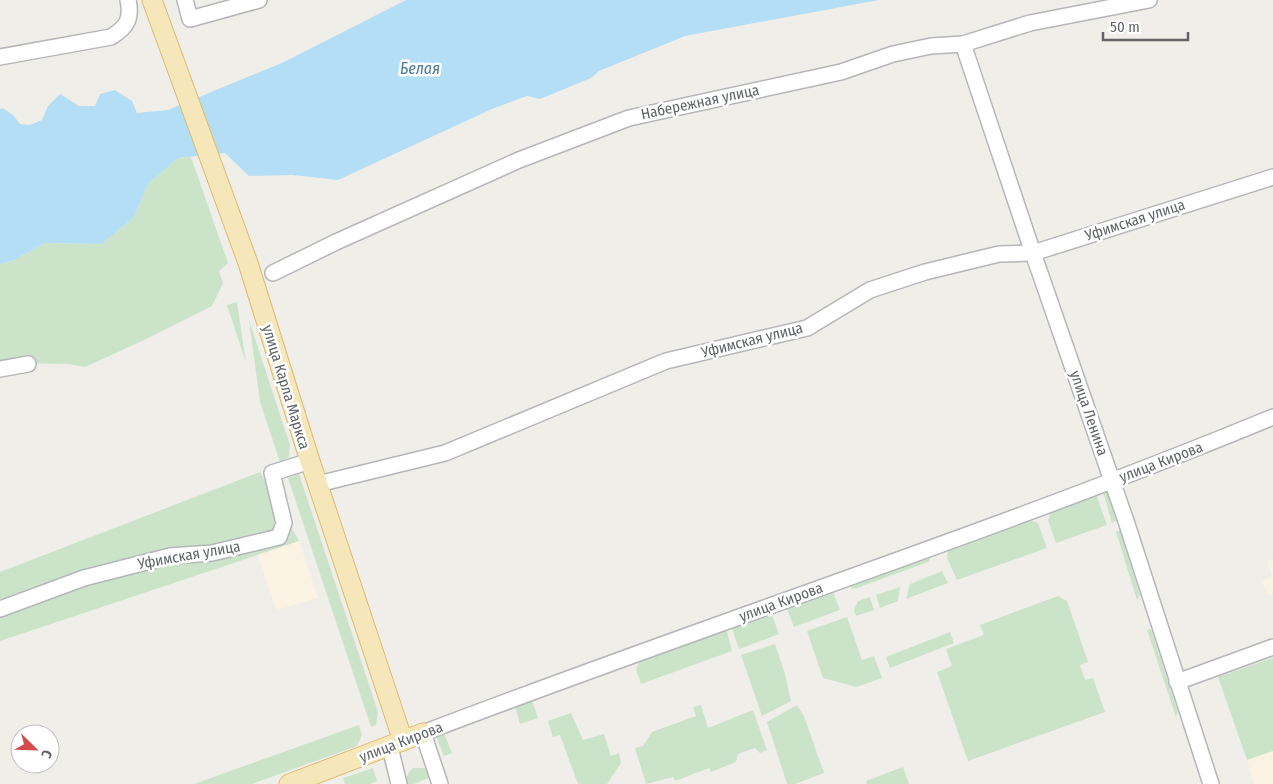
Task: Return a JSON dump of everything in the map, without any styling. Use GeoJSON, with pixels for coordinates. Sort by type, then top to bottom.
{"type":"FeatureCollection","features":[{"type":"Feature","properties":{"kind":"main road","name":"улица Карла Маркса"},"geometry":{"type":"LineString","coordinates":[[152,0],[248,263],[397,744]]}},
{"type":"Feature","properties":{"kind":"main road","name":"улица Кирова"},"geometry":{"type":"LineString","coordinates":[[289,784],[422,733]]}},
{"type":"Feature","properties":{"kind":"street"},"geometry":{"type":"LineString","coordinates":[[0,57],[111,37],[124,29],[129,17],[128,0]]}},
{"type":"Feature","properties":{"kind":"street"},"geometry":{"type":"LineString","coordinates":[[185,0],[190,19],[258,0]]}},
{"type":"Feature","properties":{"kind":"street","name":"Набережная улица"},"geometry":{"type":"LineString","coordinates":[[273,273],[336,242],[519,160],[628,118],[841,72],[893,54],[931,46],[963,44],[1030,23],[1149,0]]}},
{"type":"Feature","properties":{"kind":"street","name":"улица Ленина"},"geometry":{"type":"LineString","coordinates":[[963,44],[1112,481],[1211,784]]}},
{"type":"Feature","properties":{"kind":"street","name":"Уфимская улица"},"geometry":{"type":"LineString","coordinates":[[318,484],[445,453],[666,362],[807,328],[870,290],[925,272],[999,254],[1033,252],[1273,176]]}},
{"type":"Feature","properties":{"kind":"street"},"geometry":{"type":"LineString","coordinates":[[0,369],[28,364]]}},
{"type":"Feature","properties":{"kind":"street","name":"улица Кирова"},"geometry":{"type":"LineString","coordinates":[[422,733],[627,656],[743,616],[1112,481],[1273,417]]}},
{"type":"Feature","properties":{"kind":"street","name":"Уфимская улица"},"geometry":{"type":"LineString","coordinates":[[0,609],[84,578],[170,556],[212,553],[279,537],[284,523],[272,473],[310,461]]}},
{"type":"Feature","properties":{"kind":"street"},"geometry":{"type":"LineString","coordinates":[[1177,682],[1273,647]]}},
{"type":"Feature","properties":{"kind":"street"},"geometry":{"type":"LineString","coordinates":[[422,733],[440,784]]}},
{"type":"Feature","properties":{"kind":"street","name":"улица Карла Маркса"},"geometry":{"type":"LineString","coordinates":[[397,744],[399,784]]}},
{"type":"Feature","properties":{"kind":"shaded area"},"geometry":{"type":"Polygon","coordinates":[[[299,541],[318,598],[276,610],[257,552],[299,541]]]}},
{"type":"Feature","properties":{"kind":"shaded area"},"geometry":{"type":"Polygon","coordinates":[[[1273,559],[1273,593],[1267,596],[1262,580],[1272,577],[1267,561],[1273,559]]]}},
{"type":"Feature","properties":{"kind":"shaded area"},"geometry":{"type":"Polygon","coordinates":[[[1273,751],[1273,784],[1254,784],[1247,760],[1273,751]]]}},
{"type":"Feature","properties":{"kind":"green space"},"geometry":{"type":"Polygon","coordinates":[[[191,157],[228,263],[219,271],[223,283],[212,306],[85,367],[69,364],[0,363],[0,264],[12,261],[45,243],[102,244],[134,217],[148,184],[178,158],[191,157]]]}},
{"type":"Feature","properties":{"kind":"green space"},"geometry":{"type":"Polygon","coordinates":[[[237,302],[246,363],[227,305],[237,302]]]}},
{"type":"Feature","properties":{"kind":"green space"},"geometry":{"type":"Polygon","coordinates":[[[249,320],[290,445],[289,457],[280,462],[260,402],[249,320]]]}},
{"type":"Feature","properties":{"kind":"green space"},"geometry":{"type":"Polygon","coordinates":[[[260,472],[299,541],[0,641],[0,572],[260,472]]]}},
{"type":"Feature","properties":{"kind":"green space"},"geometry":{"type":"Polygon","coordinates":[[[299,474],[378,712],[376,725],[371,727],[288,478],[299,474]]]}},
{"type":"Feature","properties":{"kind":"green space"},"geometry":{"type":"Polygon","coordinates":[[[1108,491],[1116,521],[1112,523],[1103,492],[1108,491]]]}},
{"type":"Feature","properties":{"kind":"green space"},"geometry":{"type":"Polygon","coordinates":[[[1096,494],[1107,525],[1056,543],[1048,520],[1052,509],[1096,494]]]}},
{"type":"Feature","properties":{"kind":"green space"},"geometry":{"type":"Polygon","coordinates":[[[1029,520],[1038,523],[1047,548],[957,580],[947,558],[948,550],[1029,520]]]}},
{"type":"Feature","properties":{"kind":"green space"},"geometry":{"type":"Polygon","coordinates":[[[1120,530],[1140,595],[1137,600],[1116,532],[1120,530]]]}},
{"type":"Feature","properties":{"kind":"green space"},"geometry":{"type":"Polygon","coordinates":[[[932,556],[928,562],[857,588],[852,589],[851,587],[854,583],[932,556]]]}},
{"type":"Feature","properties":{"kind":"green space"},"geometry":{"type":"Polygon","coordinates":[[[942,571],[948,583],[906,599],[910,584],[942,571]]]}},
{"type":"Feature","properties":{"kind":"green space"},"geometry":{"type":"Polygon","coordinates":[[[900,587],[898,601],[880,608],[876,595],[900,587]]]}},
{"type":"Feature","properties":{"kind":"green space"},"geometry":{"type":"Polygon","coordinates":[[[833,592],[840,610],[794,627],[787,609],[833,592]]]}},
{"type":"Feature","properties":{"kind":"green space"},"geometry":{"type":"Polygon","coordinates":[[[1058,596],[1067,601],[1088,662],[1080,665],[1085,680],[1093,678],[1105,712],[968,761],[937,672],[952,666],[946,649],[984,635],[980,625],[1058,596]]]}},
{"type":"Feature","properties":{"kind":"green space"},"geometry":{"type":"Polygon","coordinates":[[[870,597],[874,610],[856,616],[854,610],[858,601],[870,597]]]}},
{"type":"Feature","properties":{"kind":"green space"},"geometry":{"type":"Polygon","coordinates":[[[771,612],[779,634],[739,649],[731,626],[771,612]]]}},
{"type":"Feature","properties":{"kind":"green space"},"geometry":{"type":"Polygon","coordinates":[[[847,617],[862,660],[874,656],[882,678],[856,687],[823,678],[807,631],[847,617]]]}},
{"type":"Feature","properties":{"kind":"green space"},"geometry":{"type":"Polygon","coordinates":[[[726,628],[732,651],[641,684],[636,669],[641,660],[726,628]]]}},
{"type":"Feature","properties":{"kind":"green space"},"geometry":{"type":"Polygon","coordinates":[[[1151,629],[1178,712],[1176,717],[1147,630],[1151,629]]]}},
{"type":"Feature","properties":{"kind":"green space"},"geometry":{"type":"Polygon","coordinates":[[[950,632],[954,643],[890,668],[886,657],[950,632]]]}},
{"type":"Feature","properties":{"kind":"green space"},"geometry":{"type":"Polygon","coordinates":[[[775,644],[785,674],[791,701],[762,716],[741,655],[775,644]]]}},
{"type":"Feature","properties":{"kind":"green space"},"geometry":{"type":"Polygon","coordinates":[[[1273,658],[1273,751],[1247,760],[1218,677],[1273,658]]]}},
{"type":"Feature","properties":{"kind":"green space"},"geometry":{"type":"Polygon","coordinates":[[[532,700],[538,718],[520,724],[515,706],[532,700]]]}},
{"type":"Feature","properties":{"kind":"green space"},"geometry":{"type":"Polygon","coordinates":[[[701,705],[708,728],[753,710],[767,750],[760,753],[755,748],[738,754],[736,762],[711,772],[709,768],[675,781],[673,777],[646,784],[635,748],[643,746],[652,732],[696,716],[693,707],[701,705]]]}},
{"type":"Feature","properties":{"kind":"green space"},"geometry":{"type":"Polygon","coordinates":[[[797,705],[804,716],[824,773],[795,784],[787,784],[767,722],[797,705]]]}},
{"type":"Feature","properties":{"kind":"green space"},"geometry":{"type":"Polygon","coordinates":[[[571,713],[583,740],[604,734],[611,756],[619,753],[621,763],[607,784],[578,784],[560,735],[553,737],[548,721],[571,713]]]}},
{"type":"Feature","properties":{"kind":"green space"},"geometry":{"type":"Polygon","coordinates":[[[359,725],[362,735],[357,746],[252,784],[194,784],[359,725]]]}},
{"type":"Feature","properties":{"kind":"green space"},"geometry":{"type":"Polygon","coordinates":[[[444,733],[452,753],[444,756],[436,736],[444,733]]]}},
{"type":"Feature","properties":{"kind":"green space"},"geometry":{"type":"Polygon","coordinates":[[[903,767],[909,784],[867,784],[866,781],[903,767]]]}},
{"type":"Feature","properties":{"kind":"green space"},"geometry":{"type":"Polygon","coordinates":[[[373,768],[377,781],[370,784],[345,784],[343,778],[373,768]]]}},
{"type":"Feature","properties":{"kind":"green space"},"geometry":{"type":"Polygon","coordinates":[[[413,768],[426,768],[431,777],[414,784],[408,784],[408,775],[413,768]]]}},
{"type":"Feature","properties":{"kind":"water","name":"Белая"},"geometry":{"type":"Polygon","coordinates":[[[406,0],[879,0],[685,36],[599,71],[591,78],[540,99],[527,96],[492,109],[338,180],[292,175],[249,176],[225,153],[178,158],[148,184],[134,217],[102,244],[45,243],[12,261],[0,264],[0,109],[3,108],[13,115],[20,124],[30,125],[42,120],[48,106],[60,94],[79,106],[95,106],[100,94],[115,90],[132,101],[137,113],[168,110],[284,62],[406,0]]]}}]}
